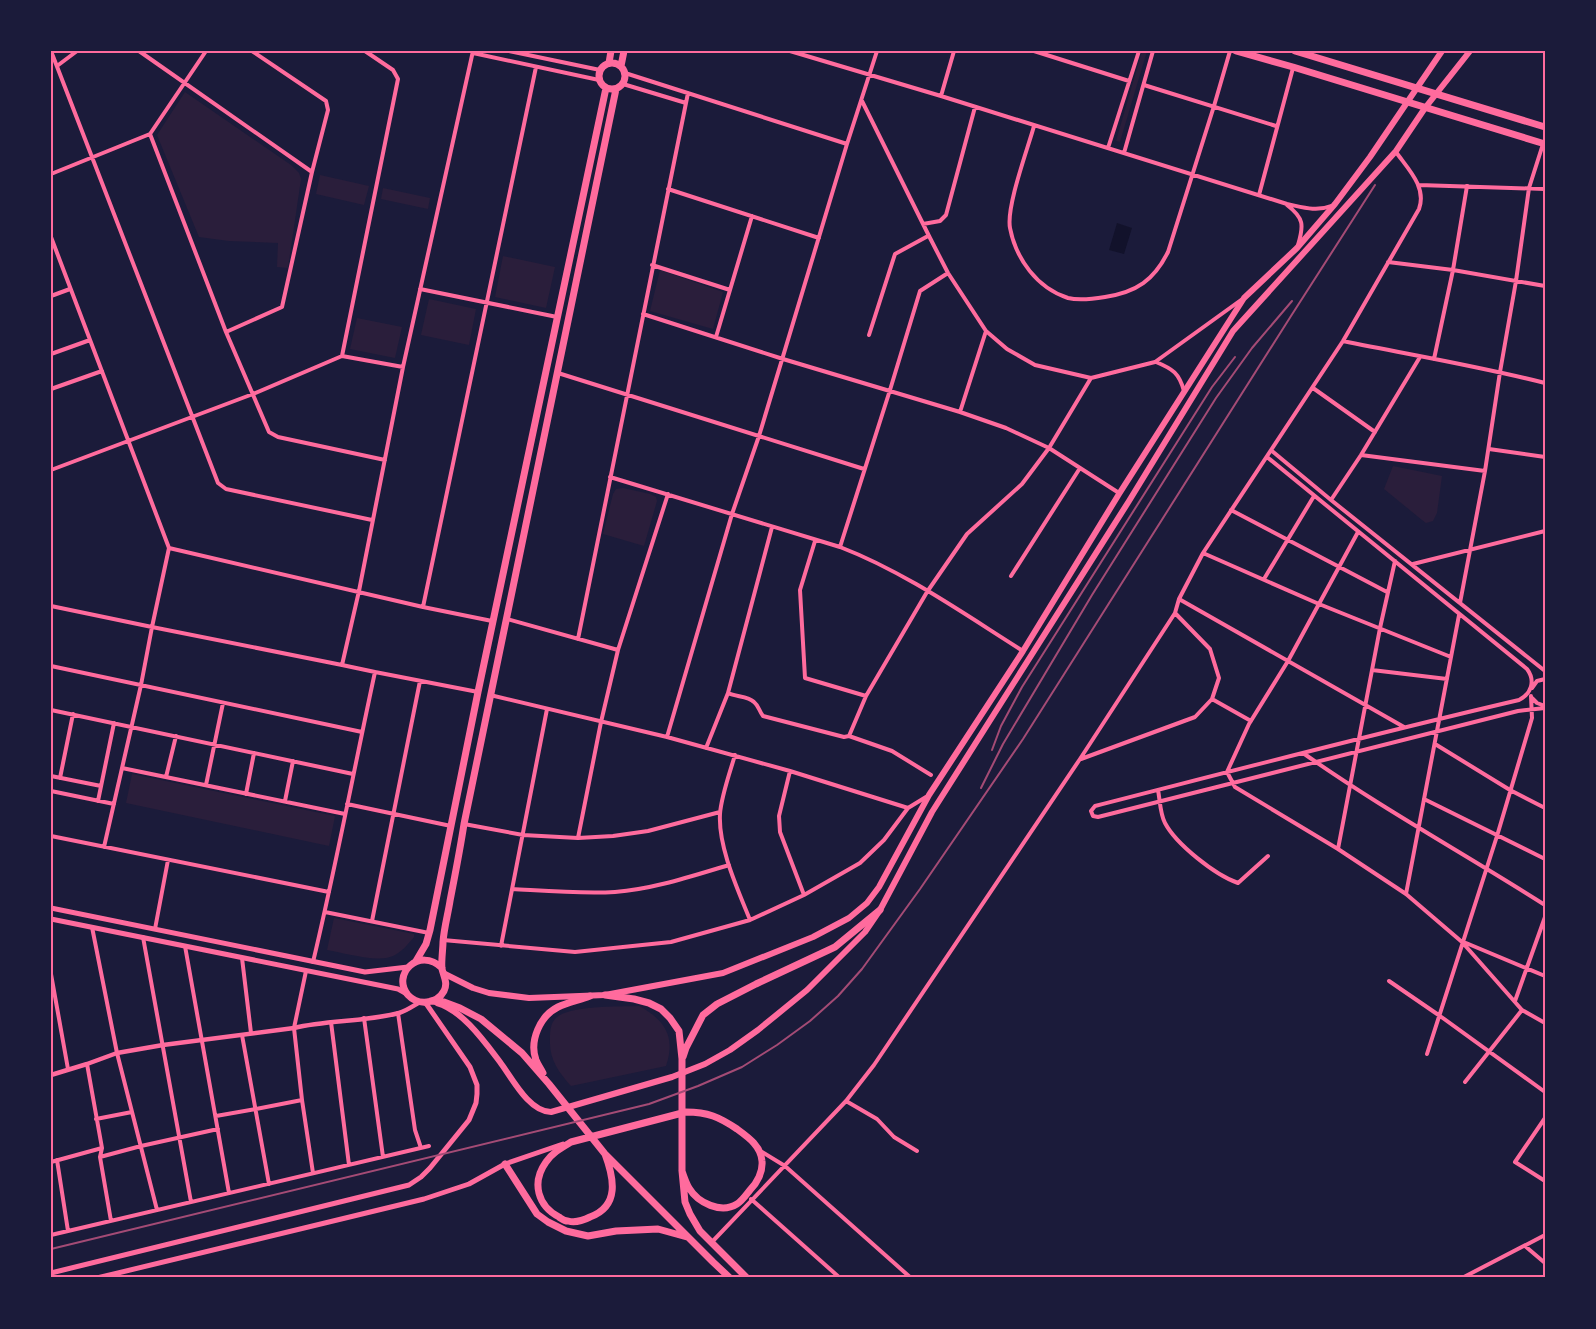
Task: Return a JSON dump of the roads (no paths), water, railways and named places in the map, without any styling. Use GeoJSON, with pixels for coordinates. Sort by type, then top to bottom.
{"type":"FeatureCollection","features":[{"type":"Feature","properties":{"kind":"highway"},"geometry":{"type":"LineString","coordinates":[[609,63],[611,51]]}},
{"type":"Feature","properties":{"kind":"highway"},"geometry":{"type":"LineString","coordinates":[[621,66],[624,51]]}},
{"type":"Feature","properties":{"kind":"highway"},"geometry":{"type":"LineString","coordinates":[[1236,51],[1544,144]]}},
{"type":"Feature","properties":{"kind":"highway"},"geometry":{"type":"LineString","coordinates":[[1295,51],[1306,52],[1545,126]]}},
{"type":"Feature","properties":{"kind":"highway"},"geometry":{"type":"LineString","coordinates":[[609,63],[617,63],[625,73],[623,84],[616,89],[606,88],[599,80],[600,70],[609,63]]}},
{"type":"Feature","properties":{"kind":"highway"},"geometry":{"type":"LineString","coordinates":[[606,88],[429,933],[426,944],[416,961],[408,967],[403,981],[408,995],[414,1000],[444,1002],[459,1008],[481,1020],[522,1053],[605,1154],[730,1278]]}},
{"type":"Feature","properties":{"kind":"highway"},"geometry":{"type":"LineString","coordinates":[[426,1002],[438,998],[444,991],[446,983],[443,940],[464,824],[616,89]]}},
{"type":"Feature","properties":{"kind":"highway"},"geometry":{"type":"LineString","coordinates":[[682,1059],[703,1015],[717,1004],[835,947],[880,909]]}},
{"type":"Feature","properties":{"kind":"highway"},"geometry":{"type":"LineString","coordinates":[[416,961],[430,960],[437,963],[444,971]]}},
{"type":"Feature","properties":{"kind":"highway"},"geometry":{"type":"LineString","coordinates":[[549,1084],[536,1059],[534,1045],[538,1027],[546,1015],[558,1007],[590,996]]}},
{"type":"Feature","properties":{"kind":"highway"},"geometry":{"type":"LineString","coordinates":[[605,996],[649,1003],[661,1009],[679,1031],[682,1059],[682,1171],[685,1202],[700,1231],[747,1278]]}},
{"type":"Feature","properties":{"kind":"highway"},"geometry":{"type":"LineString","coordinates":[[605,1154],[612,1172],[612,1187],[610,1200],[604,1211],[582,1220],[567,1221],[550,1213],[540,1201],[538,1186],[540,1172],[555,1151],[571,1142],[686,1112],[700,1112],[719,1117],[751,1139],[759,1150],[762,1162],[760,1175],[749,1198],[738,1204],[721,1208],[710,1206],[696,1197],[689,1188],[682,1171]]}},
{"type":"Feature","properties":{"kind":"highway"},"geometry":{"type":"LineString","coordinates":[[506,1164],[537,1214],[566,1231],[588,1236],[616,1231],[658,1229],[688,1238]]}},
{"type":"Feature","properties":{"kind":"main road"},"geometry":{"type":"LineString","coordinates":[[444,971],[473,988],[489,993],[529,998],[605,996],[723,973],[813,937],[849,918],[867,903],[879,887],[929,795],[1023,651],[1119,494],[1244,298],[1297,248],[1335,204],[1442,51]]}},
{"type":"Feature","properties":{"kind":"main road"},"geometry":{"type":"LineString","coordinates":[[426,1002],[441,1004],[465,1020],[528,1100],[544,1112],[551,1112],[672,1077],[705,1064],[758,1030],[807,990],[865,932],[880,909],[932,812],[1129,501],[1233,331],[1396,151],[1425,108],[1470,51]]}},
{"type":"Feature","properties":{"kind":"main road"},"geometry":{"type":"LineString","coordinates":[[51,908],[365,972],[408,967]]}},
{"type":"Feature","properties":{"kind":"main road"},"geometry":{"type":"LineString","coordinates":[[51,919],[398,989],[408,995]]}},
{"type":"Feature","properties":{"kind":"main road"},"geometry":{"type":"LineString","coordinates":[[51,1273],[409,1185],[421,1178],[469,1120],[476,1103],[477,1085],[470,1067],[426,1002]]}},
{"type":"Feature","properties":{"kind":"main road"},"geometry":{"type":"LineString","coordinates":[[97,1278],[424,1199],[470,1184],[506,1164],[571,1142]]}},
{"type":"Feature","properties":{"kind":"street"},"geometry":{"type":"LineString","coordinates":[[51,51],[218,483],[226,489],[372,520]]}},
{"type":"Feature","properties":{"kind":"street"},"geometry":{"type":"LineString","coordinates":[[57,66],[77,51]]}},
{"type":"Feature","properties":{"kind":"street"},"geometry":{"type":"LineString","coordinates":[[139,51],[312,172]]}},
{"type":"Feature","properties":{"kind":"street"},"geometry":{"type":"LineString","coordinates":[[51,174],[150,134],[206,51]]}},
{"type":"Feature","properties":{"kind":"street"},"geometry":{"type":"LineString","coordinates":[[226,332],[282,307],[328,110],[326,101],[252,51]]}},
{"type":"Feature","properties":{"kind":"street"},"geometry":{"type":"LineString","coordinates":[[342,356],[398,79],[393,70],[365,51]]}},
{"type":"Feature","properties":{"kind":"street"},"geometry":{"type":"LineString","coordinates":[[509,51],[600,70]]}},
{"type":"Feature","properties":{"kind":"street"},"geometry":{"type":"LineString","coordinates":[[790,51],[1287,204],[1313,209],[1323,209],[1335,204]]}},
{"type":"Feature","properties":{"kind":"street"},"geometry":{"type":"LineString","coordinates":[[667,737],[732,514],[759,436],[877,51]]}},
{"type":"Feature","properties":{"kind":"street"},"geometry":{"type":"LineString","coordinates":[[941,96],[954,51]]}},
{"type":"Feature","properties":{"kind":"street"},"geometry":{"type":"LineString","coordinates":[[1034,51],[1129,81]]}},
{"type":"Feature","properties":{"kind":"street"},"geometry":{"type":"LineString","coordinates":[[1108,148],[1139,51]]}},
{"type":"Feature","properties":{"kind":"street"},"geometry":{"type":"LineString","coordinates":[[1124,153],[1154,51]]}},
{"type":"Feature","properties":{"kind":"street"},"geometry":{"type":"LineString","coordinates":[[1034,126],[1012,201],[1009,225],[1017,253],[1026,268],[1055,292],[1070,298],[1085,300],[1121,295],[1137,288],[1150,278],[1162,265],[1168,252],[1230,51]]}},
{"type":"Feature","properties":{"kind":"street"},"geometry":{"type":"LineString","coordinates":[[342,666],[403,367],[473,52],[599,80]]}},
{"type":"Feature","properties":{"kind":"street"},"geometry":{"type":"LineString","coordinates":[[423,607],[536,67]]}},
{"type":"Feature","properties":{"kind":"street"},"geometry":{"type":"LineString","coordinates":[[1259,195],[1293,67]]}},
{"type":"Feature","properties":{"kind":"street"},"geometry":{"type":"LineString","coordinates":[[625,73],[847,144]]}},
{"type":"Feature","properties":{"kind":"street"},"geometry":{"type":"LineString","coordinates":[[623,84],[686,103]]}},
{"type":"Feature","properties":{"kind":"street"},"geometry":{"type":"LineString","coordinates":[[1144,85],[1276,126]]}},
{"type":"Feature","properties":{"kind":"street"},"geometry":{"type":"LineString","coordinates":[[578,639],[688,93]]}},
{"type":"Feature","properties":{"kind":"street"},"geometry":{"type":"LineString","coordinates":[[862,100],[948,273],[986,331],[1007,349],[1035,365],[1091,378],[1155,362],[1244,298]]}},
{"type":"Feature","properties":{"kind":"street"},"geometry":{"type":"LineString","coordinates":[[923,224],[939,221],[946,215],[975,107]]}},
{"type":"Feature","properties":{"kind":"street"},"geometry":{"type":"LineString","coordinates":[[150,134],[226,332],[269,432],[278,437],[385,460]]}},
{"type":"Feature","properties":{"kind":"street"},"geometry":{"type":"LineString","coordinates":[[1460,603],[1485,471],[1529,188],[1544,144]]}},
{"type":"Feature","properties":{"kind":"street"},"geometry":{"type":"LineString","coordinates":[[712,1243],[749,1198],[785,1166],[846,1101],[874,1065],[1080,759],[1175,613],[1179,599],[1203,553],[1343,341],[1419,209],[1422,193],[1419,185],[1396,151]]}},
{"type":"Feature","properties":{"kind":"street"},"geometry":{"type":"LineString","coordinates":[[1419,185],[1545,189]]}},
{"type":"Feature","properties":{"kind":"street"},"geometry":{"type":"LineString","coordinates":[[1434,359],[1453,270],[1467,186]]}},
{"type":"Feature","properties":{"kind":"street"},"geometry":{"type":"LineString","coordinates":[[668,189],[819,238]]}},
{"type":"Feature","properties":{"kind":"street"},"geometry":{"type":"LineString","coordinates":[[1287,204],[1296,211],[1301,219],[1303,230],[1297,248]]}},
{"type":"Feature","properties":{"kind":"street"},"geometry":{"type":"LineString","coordinates":[[716,337],[752,216]]}},
{"type":"Feature","properties":{"kind":"street"},"geometry":{"type":"LineString","coordinates":[[869,335],[895,254],[928,236]]}},
{"type":"Feature","properties":{"kind":"street"},"geometry":{"type":"LineString","coordinates":[[51,237],[169,548],[104,847]]}},
{"type":"Feature","properties":{"kind":"street"},"geometry":{"type":"LineString","coordinates":[[1388,262],[1453,270],[1545,286]]}},
{"type":"Feature","properties":{"kind":"street"},"geometry":{"type":"LineString","coordinates":[[652,265],[730,290]]}},
{"type":"Feature","properties":{"kind":"street"},"geometry":{"type":"LineString","coordinates":[[840,547],[920,291],[948,273]]}},
{"type":"Feature","properties":{"kind":"street"},"geometry":{"type":"LineString","coordinates":[[51,296],[70,289]]}},
{"type":"Feature","properties":{"kind":"street"},"geometry":{"type":"LineString","coordinates":[[420,289],[557,317]]}},
{"type":"Feature","properties":{"kind":"street"},"geometry":{"type":"LineString","coordinates":[[642,314],[1006,428],[1049,448],[1119,494]]}},
{"type":"Feature","properties":{"kind":"street"},"geometry":{"type":"LineString","coordinates":[[960,412],[986,331]]}},
{"type":"Feature","properties":{"kind":"street"},"geometry":{"type":"LineString","coordinates":[[51,354],[90,340]]}},
{"type":"Feature","properties":{"kind":"street"},"geometry":{"type":"LineString","coordinates":[[1343,341],[1545,383]]}},
{"type":"Feature","properties":{"kind":"street"},"geometry":{"type":"LineString","coordinates":[[51,470],[253,394],[342,356],[403,367]]}},
{"type":"Feature","properties":{"kind":"street"},"geometry":{"type":"LineString","coordinates":[[1332,500],[1420,357]]}},
{"type":"Feature","properties":{"kind":"street"},"geometry":{"type":"LineString","coordinates":[[1155,362],[1168,367],[1177,374],[1184,391]]}},
{"type":"Feature","properties":{"kind":"street"},"geometry":{"type":"LineString","coordinates":[[51,389],[102,371]]}},
{"type":"Feature","properties":{"kind":"street"},"geometry":{"type":"LineString","coordinates":[[558,373],[864,469]]}},
{"type":"Feature","properties":{"kind":"street"},"geometry":{"type":"LineString","coordinates":[[849,736],[866,696],[927,592],[967,534],[1022,484],[1049,448],[1091,378]]}},
{"type":"Feature","properties":{"kind":"street"},"geometry":{"type":"LineString","coordinates":[[1312,388],[1375,432]]}},
{"type":"Feature","properties":{"kind":"street"},"geometry":{"type":"LineString","coordinates":[[1488,449],[1545,457]]}},
{"type":"Feature","properties":{"kind":"street"},"geometry":{"type":"LineString","coordinates":[[1272,450],[1545,671],[1525,697],[1519,700],[1095,806],[1091,811],[1093,816],[1098,817],[1532,708],[1545,707]]}},
{"type":"Feature","properties":{"kind":"street"},"geometry":{"type":"LineString","coordinates":[[1360,455],[1485,471]]}},
{"type":"Feature","properties":{"kind":"street"},"geometry":{"type":"LineString","coordinates":[[1267,457],[1527,669],[1532,678],[1532,718],[1427,1054]]}},
{"type":"Feature","properties":{"kind":"street"},"geometry":{"type":"LineString","coordinates":[[1011,576],[1080,468]]}},
{"type":"Feature","properties":{"kind":"street"},"geometry":{"type":"LineString","coordinates":[[610,477],[840,547],[870,559],[1023,651]]}},
{"type":"Feature","properties":{"kind":"street"},"geometry":{"type":"LineString","coordinates":[[578,838],[618,650],[668,494]]}},
{"type":"Feature","properties":{"kind":"street"},"geometry":{"type":"LineString","coordinates":[[1264,579],[1314,496]]}},
{"type":"Feature","properties":{"kind":"street"},"geometry":{"type":"LineString","coordinates":[[1231,510],[1388,592]]}},
{"type":"Feature","properties":{"kind":"street"},"geometry":{"type":"LineString","coordinates":[[706,748],[728,693],[772,527]]}},
{"type":"Feature","properties":{"kind":"street"},"geometry":{"type":"LineString","coordinates":[[1413,564],[1545,531]]}},
{"type":"Feature","properties":{"kind":"street"},"geometry":{"type":"LineString","coordinates":[[1227,772],[1251,721],[1288,661],[1358,532]]}},
{"type":"Feature","properties":{"kind":"street"},"geometry":{"type":"LineString","coordinates":[[815,541],[800,590],[805,678],[866,696]]}},
{"type":"Feature","properties":{"kind":"street"},"geometry":{"type":"LineString","coordinates":[[169,548],[493,621]]}},
{"type":"Feature","properties":{"kind":"street"},"geometry":{"type":"LineString","coordinates":[[1203,553],[1319,604],[1451,657]]}},
{"type":"Feature","properties":{"kind":"street"},"geometry":{"type":"LineString","coordinates":[[1338,849],[1395,561]]}},
{"type":"Feature","properties":{"kind":"street"},"geometry":{"type":"LineString","coordinates":[[1179,599],[1404,728]]}},
{"type":"Feature","properties":{"kind":"street"},"geometry":{"type":"LineString","coordinates":[[51,606],[478,692]]}},
{"type":"Feature","properties":{"kind":"street"},"geometry":{"type":"LineString","coordinates":[[1080,759],[1195,717],[1212,699],[1219,678],[1210,649],[1175,613]]}},
{"type":"Feature","properties":{"kind":"street"},"geometry":{"type":"LineString","coordinates":[[1406,894],[1459,615]]}},
{"type":"Feature","properties":{"kind":"street"},"geometry":{"type":"LineString","coordinates":[[506,618],[618,650]]}},
{"type":"Feature","properties":{"kind":"street"},"geometry":{"type":"LineString","coordinates":[[51,666],[362,732]]}},
{"type":"Feature","properties":{"kind":"street"},"geometry":{"type":"LineString","coordinates":[[1372,670],[1447,679]]}},
{"type":"Feature","properties":{"kind":"street"},"geometry":{"type":"LineString","coordinates":[[313,962],[375,672]]}},
{"type":"Feature","properties":{"kind":"street"},"geometry":{"type":"LineString","coordinates":[[1537,681],[1545,679]]}},
{"type":"Feature","properties":{"kind":"street"},"geometry":{"type":"LineString","coordinates":[[372,921],[420,681]]}},
{"type":"Feature","properties":{"kind":"street"},"geometry":{"type":"LineString","coordinates":[[728,693],[734,697],[755,702],[763,716],[844,737],[849,736],[892,752],[930,774]]}},
{"type":"Feature","properties":{"kind":"street"},"geometry":{"type":"LineString","coordinates":[[490,695],[735,755],[908,808]]}},
{"type":"Feature","properties":{"kind":"street"},"geometry":{"type":"LineString","coordinates":[[1531,696],[1545,707]]}},
{"type":"Feature","properties":{"kind":"street"},"geometry":{"type":"LineString","coordinates":[[1212,699],[1251,721]]}},
{"type":"Feature","properties":{"kind":"street"},"geometry":{"type":"LineString","coordinates":[[206,785],[223,703]]}},
{"type":"Feature","properties":{"kind":"street"},"geometry":{"type":"LineString","coordinates":[[1532,718],[1538,710],[1545,707]]}},
{"type":"Feature","properties":{"kind":"street"},"geometry":{"type":"LineString","coordinates":[[501,946],[547,709]]}},
{"type":"Feature","properties":{"kind":"street"},"geometry":{"type":"LineString","coordinates":[[51,710],[353,774]]}},
{"type":"Feature","properties":{"kind":"street"},"geometry":{"type":"LineString","coordinates":[[60,778],[73,714]]}},
{"type":"Feature","properties":{"kind":"street"},"geometry":{"type":"LineString","coordinates":[[98,801],[114,723]]}},
{"type":"Feature","properties":{"kind":"street"},"geometry":{"type":"LineString","coordinates":[[166,777],[176,736]]}},
{"type":"Feature","properties":{"kind":"street"},"geometry":{"type":"LineString","coordinates":[[1435,744],[1510,790],[1545,808]]}},
{"type":"Feature","properties":{"kind":"street"},"geometry":{"type":"LineString","coordinates":[[246,794],[254,753]]}},
{"type":"Feature","properties":{"kind":"street"},"geometry":{"type":"LineString","coordinates":[[1303,753],[1349,786],[1545,905]]}},
{"type":"Feature","properties":{"kind":"street"},"geometry":{"type":"LineString","coordinates":[[735,755],[720,812],[721,830],[729,865],[750,920]]}},
{"type":"Feature","properties":{"kind":"street"},"geometry":{"type":"LineString","coordinates":[[285,802],[293,761]]}},
{"type":"Feature","properties":{"kind":"street"},"geometry":{"type":"LineString","coordinates":[[122,768],[345,814]]}},
{"type":"Feature","properties":{"kind":"street"},"geometry":{"type":"LineString","coordinates":[[790,771],[778,816],[780,832],[804,895]]}},
{"type":"Feature","properties":{"kind":"street"},"geometry":{"type":"LineString","coordinates":[[1227,772],[1235,787],[1338,849],[1406,894],[1462,942],[1522,1010],[1545,1023]]}},
{"type":"Feature","properties":{"kind":"street"},"geometry":{"type":"LineString","coordinates":[[51,776],[101,786]]}},
{"type":"Feature","properties":{"kind":"street"},"geometry":{"type":"LineString","coordinates":[[1158,790],[1164,821],[1175,837],[1193,854],[1222,875],[1238,883],[1268,856]]}},
{"type":"Feature","properties":{"kind":"street"},"geometry":{"type":"LineString","coordinates":[[51,791],[114,804]]}},
{"type":"Feature","properties":{"kind":"street"},"geometry":{"type":"LineString","coordinates":[[443,940],[575,952],[671,942],[750,920],[804,895],[860,863],[884,840],[908,808],[929,795]]}},
{"type":"Feature","properties":{"kind":"street"},"geometry":{"type":"LineString","coordinates":[[1424,800],[1545,859]]}},
{"type":"Feature","properties":{"kind":"street"},"geometry":{"type":"LineString","coordinates":[[347,804],[451,826]]}},
{"type":"Feature","properties":{"kind":"street"},"geometry":{"type":"LineString","coordinates":[[464,824],[523,835],[578,838],[648,831],[720,812]]}},
{"type":"Feature","properties":{"kind":"street"},"geometry":{"type":"LineString","coordinates":[[51,836],[329,892]]}},
{"type":"Feature","properties":{"kind":"street"},"geometry":{"type":"LineString","coordinates":[[155,929],[168,860]]}},
{"type":"Feature","properties":{"kind":"street"},"geometry":{"type":"LineString","coordinates":[[512,889],[617,892],[672,882],[729,865]]}},
{"type":"Feature","properties":{"kind":"street"},"geometry":{"type":"LineString","coordinates":[[325,912],[429,933]]}},
{"type":"Feature","properties":{"kind":"street"},"geometry":{"type":"LineString","coordinates":[[1515,1001],[1545,917]]}},
{"type":"Feature","properties":{"kind":"street"},"geometry":{"type":"LineString","coordinates":[[92,927],[117,1053],[157,1210]]}},
{"type":"Feature","properties":{"kind":"street"},"geometry":{"type":"LineString","coordinates":[[143,938],[191,1202]]}},
{"type":"Feature","properties":{"kind":"street"},"geometry":{"type":"LineString","coordinates":[[1462,942],[1545,976]]}},
{"type":"Feature","properties":{"kind":"street"},"geometry":{"type":"LineString","coordinates":[[185,946],[230,1193]]}},
{"type":"Feature","properties":{"kind":"street"},"geometry":{"type":"LineString","coordinates":[[242,958],[251,1033]]}},
{"type":"Feature","properties":{"kind":"street"},"geometry":{"type":"LineString","coordinates":[[306,971],[294,1028],[313,1173]]}},
{"type":"Feature","properties":{"kind":"street"},"geometry":{"type":"LineString","coordinates":[[51,974],[68,1069]]}},
{"type":"Feature","properties":{"kind":"street"},"geometry":{"type":"LineString","coordinates":[[1389,981],[1545,1092]]}},
{"type":"Feature","properties":{"kind":"street"},"geometry":{"type":"LineString","coordinates":[[51,1075],[117,1053],[398,1013],[426,1002]]}},
{"type":"Feature","properties":{"kind":"street"},"geometry":{"type":"LineString","coordinates":[[1465,1082],[1522,1010]]}},
{"type":"Feature","properties":{"kind":"street"},"geometry":{"type":"LineString","coordinates":[[398,1013],[415,1130],[421,1148]]}},
{"type":"Feature","properties":{"kind":"street"},"geometry":{"type":"LineString","coordinates":[[364,1018],[383,1157]]}},
{"type":"Feature","properties":{"kind":"street"},"geometry":{"type":"LineString","coordinates":[[331,1022],[349,1165]]}},
{"type":"Feature","properties":{"kind":"street"},"geometry":{"type":"LineString","coordinates":[[242,1035],[269,1184]]}},
{"type":"Feature","properties":{"kind":"street"},"geometry":{"type":"LineString","coordinates":[[87,1064],[102,1148],[100,1157],[111,1221]]}},
{"type":"Feature","properties":{"kind":"street"},"geometry":{"type":"LineString","coordinates":[[216,1116],[302,1100]]}},
{"type":"Feature","properties":{"kind":"street"},"geometry":{"type":"LineString","coordinates":[[846,1101],[877,1119],[894,1137],[917,1151]]}},
{"type":"Feature","properties":{"kind":"street"},"geometry":{"type":"LineString","coordinates":[[96,1119],[132,1112]]}},
{"type":"Feature","properties":{"kind":"street"},"geometry":{"type":"LineString","coordinates":[[1545,1118],[1515,1162],[1545,1181]]}},
{"type":"Feature","properties":{"kind":"street"},"geometry":{"type":"LineString","coordinates":[[100,1157],[218,1129]]}},
{"type":"Feature","properties":{"kind":"street"},"geometry":{"type":"LineString","coordinates":[[51,1235],[429,1146]]}},
{"type":"Feature","properties":{"kind":"street"},"geometry":{"type":"LineString","coordinates":[[51,1162],[102,1148]]}},
{"type":"Feature","properties":{"kind":"street"},"geometry":{"type":"LineString","coordinates":[[759,1150],[785,1166],[911,1278]]}},
{"type":"Feature","properties":{"kind":"street"},"geometry":{"type":"LineString","coordinates":[[57,1160],[68,1231]]}},
{"type":"Feature","properties":{"kind":"street"},"geometry":{"type":"LineString","coordinates":[[749,1198],[840,1278]]}},
{"type":"Feature","properties":{"kind":"street"},"geometry":{"type":"LineString","coordinates":[[1466,1277],[1545,1235]]}},
{"type":"Feature","properties":{"kind":"street"},"geometry":{"type":"LineString","coordinates":[[1525,1246],[1545,1263]]}},
{"type":"Feature","properties":{"kind":"railway"},"geometry":{"type":"LineString","coordinates":[[51,1249],[649,1104],[742,1067],[810,1021],[838,996],[862,969],[1023,739],[1375,185]]}},
{"type":"Feature","properties":{"kind":"railway"},"geometry":{"type":"LineString","coordinates":[[981,788],[1003,744],[1092,595],[1216,398],[1252,348],[1292,301]]}},
{"type":"Feature","properties":{"kind":"railway"},"geometry":{"type":"LineString","coordinates":[[992,750],[1001,726],[1022,687],[1212,387],[1235,357]]}}]}
